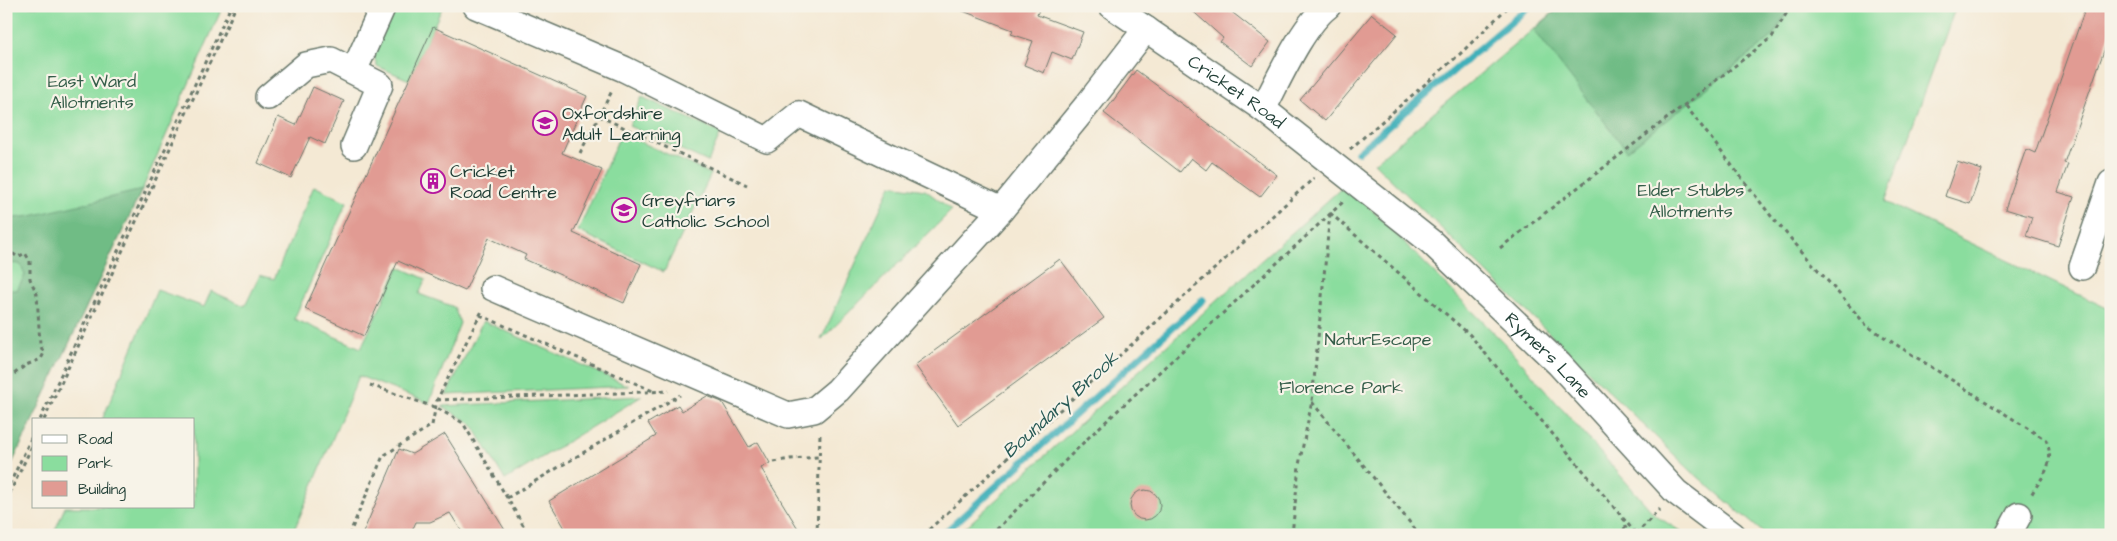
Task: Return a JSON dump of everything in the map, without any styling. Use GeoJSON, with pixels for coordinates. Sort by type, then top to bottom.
{"type":"FeatureCollection","features":[{"type":"Feature","properties":{"kind":"street"},"geometry":{"type":"LineString","coordinates":[[354,71],[383,6]]}},
{"type":"Feature","properties":{"kind":"street"},"geometry":{"type":"LineString","coordinates":[[476,6],[624,69],[767,140],[799,114],[1000,210]]}},
{"type":"Feature","properties":{"kind":"street","name":"Cricket Road"},"geometry":{"type":"LineString","coordinates":[[1112,6],[1263,109],[1358,182]]}},
{"type":"Feature","properties":{"kind":"street"},"geometry":{"type":"LineString","coordinates":[[1263,109],[1305,34],[1314,20],[1328,6]]}},
{"type":"Feature","properties":{"kind":"street"},"geometry":{"type":"LineString","coordinates":[[493,288],[788,415],[814,410],[838,390],[858,369],[1000,210],[1088,104],[1146,29]]}},
{"type":"Feature","properties":{"kind":"street"},"geometry":{"type":"LineString","coordinates":[[268,97],[306,64],[331,60],[380,85],[354,146]]}},
{"type":"Feature","properties":{"kind":"street","name":"Rymers Lane"},"geometry":{"type":"LineString","coordinates":[[1358,182],[1431,242],[1544,348],[1676,492],[1733,535]]}},
{"type":"Feature","properties":{"kind":"street"},"geometry":{"type":"LineString","coordinates":[[2082,267],[2111,183]]}},
{"type":"Feature","properties":{"kind":"path"},"geometry":{"type":"LineString","coordinates":[[41,418],[231,6]]}},
{"type":"Feature","properties":{"kind":"path"},"geometry":{"type":"LineString","coordinates":[[45,418],[236,6]]}},
{"type":"Feature","properties":{"kind":"path"},"geometry":{"type":"LineString","coordinates":[[923,535],[1307,184],[1460,54],[1509,6]]}},
{"type":"Feature","properties":{"kind":"path"},"geometry":{"type":"LineString","coordinates":[[1500,248],[1686,106],[1772,37],[1791,6]]}},
{"type":"Feature","properties":{"kind":"path"},"geometry":{"type":"LineString","coordinates":[[580,153],[624,69]]}},
{"type":"Feature","properties":{"kind":"path"},"geometry":{"type":"LineString","coordinates":[[1686,106],[1770,216],[1867,326],[2046,440],[2050,452],[2049,466],[2014,525]]}},
{"type":"Feature","properties":{"kind":"path"},"geometry":{"type":"LineString","coordinates":[[599,116],[746,185]]}},
{"type":"Feature","properties":{"kind":"path"},"geometry":{"type":"LineString","coordinates":[[991,535],[1088,438],[1354,192],[1358,182]]}},
{"type":"Feature","properties":{"kind":"path"},"geometry":{"type":"LineString","coordinates":[[1292,535],[1300,465],[1312,401],[1330,213]]}},
{"type":"Feature","properties":{"kind":"path"},"geometry":{"type":"LineString","coordinates":[[1330,213],[1470,336],[1637,534],[1676,492]]}},
{"type":"Feature","properties":{"kind":"path"},"geometry":{"type":"LineString","coordinates":[[6,249],[18,257],[25,253],[30,261],[30,279],[37,294],[40,345],[44,353],[41,359],[26,366],[6,380]]}},
{"type":"Feature","properties":{"kind":"path"},"geometry":{"type":"LineString","coordinates":[[349,535],[382,456],[432,425],[437,408],[437,400],[493,288]]}},
{"type":"Feature","properties":{"kind":"path"},"geometry":{"type":"LineString","coordinates":[[480,315],[654,392]]}},
{"type":"Feature","properties":{"kind":"path"},"geometry":{"type":"LineString","coordinates":[[370,385],[437,408],[463,423],[529,535]]}},
{"type":"Feature","properties":{"kind":"path"},"geometry":{"type":"LineString","coordinates":[[437,400],[670,391]]}},
{"type":"Feature","properties":{"kind":"path"},"geometry":{"type":"LineString","coordinates":[[507,498],[687,391],[678,391]]}},
{"type":"Feature","properties":{"kind":"path"},"geometry":{"type":"LineString","coordinates":[[1312,401],[1420,535]]}},
{"type":"Feature","properties":{"kind":"path"},"geometry":{"type":"LineString","coordinates":[[817,535],[819,406]]}},
{"type":"Feature","properties":{"kind":"path"},"geometry":{"type":"LineString","coordinates":[[6,492],[32,436]]}},
{"type":"Feature","properties":{"kind":"path"},"geometry":{"type":"LineString","coordinates":[[6,501],[32,446]]}},
{"type":"Feature","properties":{"kind":"path"},"geometry":{"type":"LineString","coordinates":[[774,462],[819,457]]}},
{"type":"Feature","properties":{"kind":"path"},"geometry":{"type":"LineString","coordinates":[[1618,535],[1628,525]]}},
{"type":"Feature","properties":{"kind":"green space","name":"East Ward Allotments"},"geometry":{"type":"Polygon","coordinates":[[[6,6],[223,6],[142,190],[6,476],[6,6]]]}},
{"type":"Feature","properties":{"kind":"green space"},"geometry":{"type":"Polygon","coordinates":[[[393,6],[443,6],[409,80],[377,66],[372,50],[393,6]]]}},
{"type":"Feature","properties":{"kind":"green space","name":"Elder Stubbs Allotments"},"geometry":{"type":"Polygon","coordinates":[[[1561,6],[1956,6],[1885,202],[2111,310],[2111,535],[1766,535],[1690,470],[1374,163],[1561,6]]]}},
{"type":"Feature","properties":{"kind":"green space"},"geometry":{"type":"Polygon","coordinates":[[[1561,6],[1791,6],[1772,37],[1627,151],[1534,30],[1561,6]]]}},
{"type":"Feature","properties":{"kind":"green space"},"geometry":{"type":"Polygon","coordinates":[[[642,97],[721,133],[708,162],[629,126],[642,97]]]}},
{"type":"Feature","properties":{"kind":"green space"},"geometry":{"type":"Polygon","coordinates":[[[621,133],[711,174],[664,272],[578,231],[621,133]]]}},
{"type":"Feature","properties":{"kind":"green space","name":"Florence Park"},"geometry":{"type":"Polygon","coordinates":[[[1346,184],[1505,344],[1655,515],[1686,535],[957,535],[1346,184]]]}},
{"type":"Feature","properties":{"kind":"green space"},"geometry":{"type":"Polygon","coordinates":[[[891,185],[925,190],[952,210],[821,340],[891,185]]]}},
{"type":"Feature","properties":{"kind":"green space"},"geometry":{"type":"Polygon","coordinates":[[[314,186],[347,202],[294,319],[361,348],[399,267],[426,279],[419,294],[454,307],[460,323],[429,403],[359,376],[292,535],[53,535],[65,508],[195,508],[195,418],[103,418],[157,290],[204,307],[211,291],[245,306],[260,275],[274,279],[314,186]]]}},
{"type":"Feature","properties":{"kind":"green space"},"geometry":{"type":"Polygon","coordinates":[[[142,190],[6,476],[6,290],[17,290],[25,275],[20,264],[6,263],[6,219],[31,216],[142,190]]]}},
{"type":"Feature","properties":{"kind":"green space"},"geometry":{"type":"Polygon","coordinates":[[[483,321],[629,386],[446,395],[483,321]]]}},
{"type":"Feature","properties":{"kind":"green space"},"geometry":{"type":"Polygon","coordinates":[[[642,396],[505,480],[472,424],[442,406],[642,396]]]}},
{"type":"Feature","properties":{"kind":"building"},"geometry":{"type":"Polygon","coordinates":[[[955,6],[1040,6],[1037,15],[1083,32],[1072,60],[1052,52],[1044,73],[1024,65],[1033,41],[1011,34],[1013,30],[955,8],[955,6]]]}},
{"type":"Feature","properties":{"kind":"building"},"geometry":{"type":"Polygon","coordinates":[[[1187,6],[1224,6],[1270,42],[1252,66],[1220,42],[1223,38],[1187,6]]]}},
{"type":"Feature","properties":{"kind":"building"},"geometry":{"type":"Polygon","coordinates":[[[2086,6],[2111,6],[2111,31],[2064,163],[2068,164],[2058,192],[2074,197],[2058,246],[2026,236],[2032,217],[2005,209],[2026,149],[2035,153],[2086,6]]]}},
{"type":"Feature","properties":{"kind":"building"},"geometry":{"type":"Polygon","coordinates":[[[1372,14],[1397,34],[1325,121],[1300,100],[1372,14]]]}},
{"type":"Feature","properties":{"kind":"building","name":"Cricket Road Centre"},"geometry":{"type":"Polygon","coordinates":[[[433,27],[587,96],[562,153],[602,170],[573,233],[641,264],[624,303],[524,259],[526,255],[489,238],[465,291],[398,261],[364,336],[305,309],[433,27]]]}},
{"type":"Feature","properties":{"kind":"building"},"geometry":{"type":"Polygon","coordinates":[[[1136,70],[1277,175],[1260,197],[1212,162],[1206,170],[1191,158],[1180,172],[1104,113],[1136,70]]]}},
{"type":"Feature","properties":{"kind":"building"},"geometry":{"type":"Polygon","coordinates":[[[313,87],[344,101],[325,144],[310,137],[291,178],[258,163],[278,117],[296,125],[313,87]]]}},
{"type":"Feature","properties":{"kind":"building"},"geometry":{"type":"Polygon","coordinates":[[[1957,162],[1982,170],[1970,204],[1945,196],[1957,162]]]}},
{"type":"Feature","properties":{"kind":"building"},"geometry":{"type":"Polygon","coordinates":[[[1060,259],[1104,318],[958,425],[915,365],[1060,259]]]}},
{"type":"Feature","properties":{"kind":"building"},"geometry":{"type":"Polygon","coordinates":[[[707,396],[722,402],[749,447],[758,442],[770,463],[761,468],[802,535],[569,535],[549,501],[656,436],[648,423],[678,405],[682,411],[707,396]]]}},
{"type":"Feature","properties":{"kind":"building"},"geometry":{"type":"Polygon","coordinates":[[[445,434],[508,535],[464,535],[450,513],[430,522],[416,522],[410,535],[362,535],[399,449],[412,454],[445,434]]]}},
{"type":"Feature","properties":{"kind":"building"},"geometry":{"type":"Polygon","coordinates":[[[1145,490],[1156,494],[1160,505],[1156,516],[1145,520],[1134,516],[1130,505],[1134,494],[1145,490]]]}},
{"type":"Feature","properties":{"kind":"waterway","name":"Boundary Brook"},"geometry":{"type":"LineString","coordinates":[[1358,152],[1530,6]]}},
{"type":"Feature","properties":{"kind":"waterway","name":"Boundary Brook"},"geometry":{"type":"LineString","coordinates":[[942,535],[1203,300]]}},
{"type":"Feature","properties":{"kind":"place","name":"Oxfordshire Adult Learning"},"geometry":{"type":"Point","coordinates":[545,123]}},
{"type":"Feature","properties":{"kind":"place","name":"Cricket Road Centre"},"geometry":{"type":"Point","coordinates":[433,181]}},
{"type":"Feature","properties":{"kind":"place","name":"Greyfriars Catholic School"},"geometry":{"type":"Point","coordinates":[624,210]}},
{"type":"Feature","properties":{"kind":"park label","name":"NaturEscape"},"geometry":{"type":"Point","coordinates":[1378,339]}}]}
